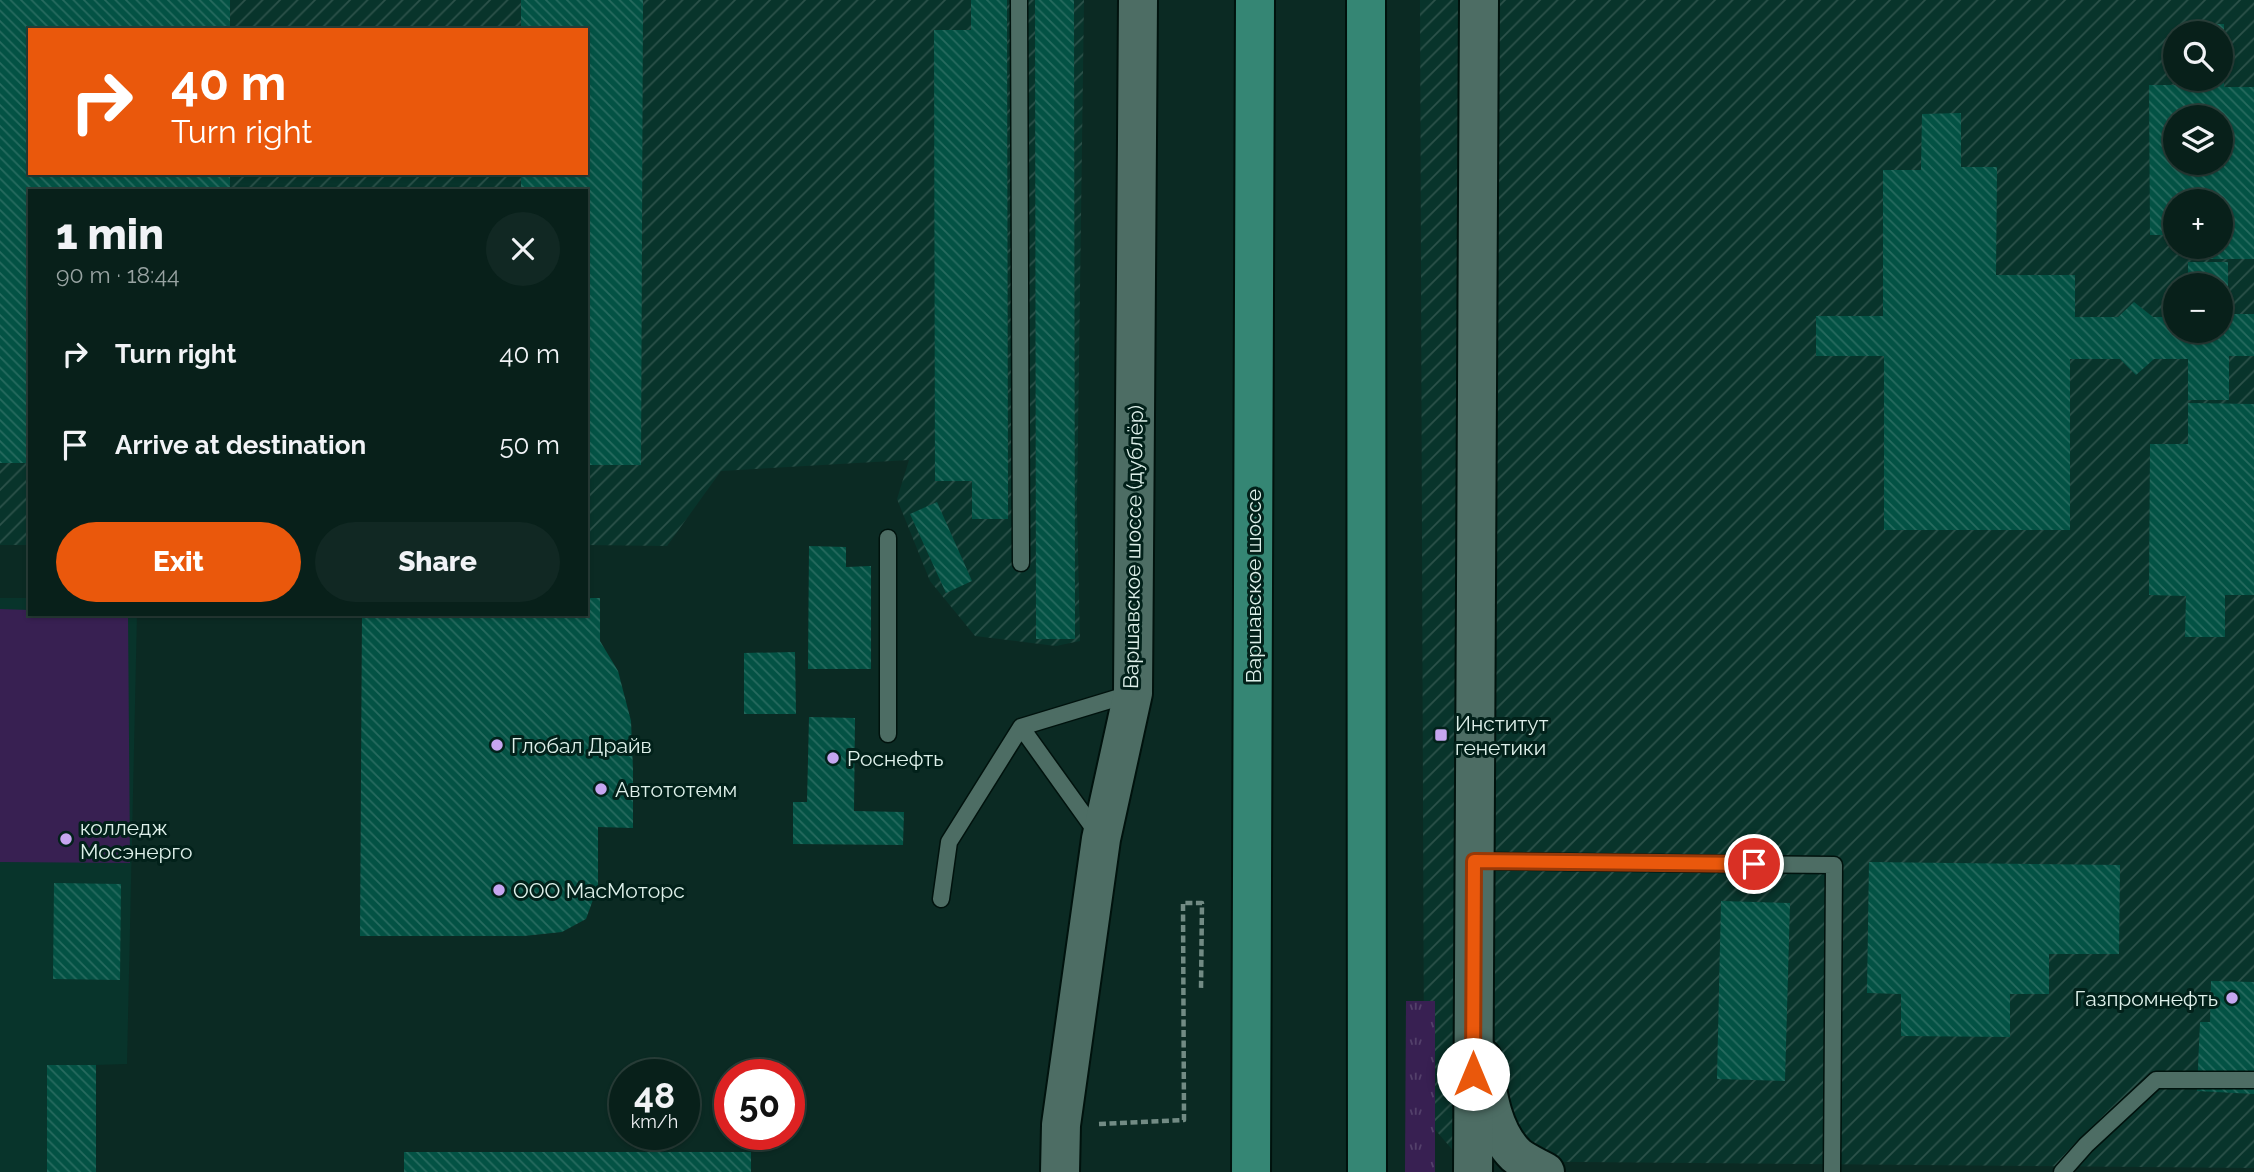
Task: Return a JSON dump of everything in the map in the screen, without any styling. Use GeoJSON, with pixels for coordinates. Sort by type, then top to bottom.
{"type":"FeatureCollection","features":[{"type":"Feature","properties":{"kind":"main road","name":"Варшавское шоссе (дублёр)"},"geometry":{"type":"LineString","coordinates":[[1060,1172],[1061,1125],[1101,839],[1133,693],[1138,0]]}},
{"type":"Feature","properties":{"kind":"main road","name":"Варшавское шоссе"},"geometry":{"type":"LineString","coordinates":[[1251,1172],[1255,0]]}},
{"type":"Feature","properties":{"kind":"main road"},"geometry":{"type":"LineString","coordinates":[[1366,0],[1367,1172]]}},
{"type":"Feature","properties":{"kind":"main road"},"geometry":{"type":"LineString","coordinates":[[1472,1172],[1479,0]]}},
{"type":"Feature","properties":{"kind":"main road"},"geometry":{"type":"LineString","coordinates":[[1473,1000],[1488,1094],[1500,1131],[1516,1155],[1545,1172]]}},
{"type":"Feature","properties":{"kind":"lane"},"geometry":{"type":"LineString","coordinates":[[1019,0],[1021,563]]}},
{"type":"Feature","properties":{"kind":"lane"},"geometry":{"type":"LineString","coordinates":[[888,538],[888,734]]}},
{"type":"Feature","properties":{"kind":"lane"},"geometry":{"type":"LineString","coordinates":[[941,899],[949,842],[1021,727],[1133,693]]}},
{"type":"Feature","properties":{"kind":"lane"},"geometry":{"type":"LineString","coordinates":[[1021,727],[1101,839]]}},
{"type":"Feature","properties":{"kind":"lane"},"geometry":{"type":"LineString","coordinates":[[1474,861],[1834,865],[1832,1172]]}},
{"type":"Feature","properties":{"kind":"lane"},"geometry":{"type":"LineString","coordinates":[[2062,1172],[2086,1144],[2157,1080],[2254,1080]]}},
{"type":"Feature","properties":{"kind":"path"},"geometry":{"type":"LineString","coordinates":[[1061,1125],[1184,1120],[1183,903],[1202,903],[1202,990]]}},
{"type":"Feature","properties":{"kind":"shaded area"},"geometry":{"type":"Polygon","coordinates":[[[0,0],[1084,0],[1077,506],[1080,641],[1056,646],[975,636],[930,581],[897,499],[909,460],[721,471],[667,546],[588,545],[588,189],[28,189],[28,545],[0,545],[0,0]]]}},
{"type":"Feature","properties":{"kind":"shaded area"},"geometry":{"type":"Polygon","coordinates":[[[1420,0],[2254,0],[2254,1168],[1462,1161],[1432,1126],[1424,1068],[1420,0]]]}},
{"type":"Feature","properties":{"kind":"shaded area","name":"колледж Мосэнерго"},"geometry":{"type":"Polygon","coordinates":[[[0,598],[28,598],[28,616],[137,616],[127,1064],[96,1065],[96,1172],[0,1172],[0,598]]]}},
{"type":"Feature","properties":{"kind":"green space"},"geometry":{"type":"Polygon","coordinates":[[[0,609],[28,610],[28,616],[128,616],[130,863],[0,862],[0,609]]]}},
{"type":"Feature","properties":{"kind":"green space"},"geometry":{"type":"Polygon","coordinates":[[[1406,1001],[1435,1001],[1435,1172],[1405,1172],[1406,1001]]]}},
{"type":"Feature","properties":{"kind":"building"},"geometry":{"type":"Polygon","coordinates":[[[0,0],[230,0],[230,28],[28,28],[28,175],[230,175],[230,189],[28,189],[28,463],[0,463],[0,0]]]}},
{"type":"Feature","properties":{"kind":"building"},"geometry":{"type":"Polygon","coordinates":[[[521,0],[643,0],[641,465],[588,465],[588,189],[521,189],[521,175],[588,175],[588,28],[521,28],[521,0]]]}},
{"type":"Feature","properties":{"kind":"building"},"geometry":{"type":"Polygon","coordinates":[[[971,0],[1007,0],[1008,519],[972,519],[972,481],[935,481],[934,30],[971,30],[971,0]]]}},
{"type":"Feature","properties":{"kind":"building"},"geometry":{"type":"Polygon","coordinates":[[[1035,0],[1074,0],[1075,639],[1036,639],[1035,0]]]}},
{"type":"Feature","properties":{"kind":"building"},"geometry":{"type":"Polygon","coordinates":[[[2149,85],[2163,85],[2163,91],[2233,91],[2233,87],[2254,87],[2254,259],[2233,259],[2233,189],[2163,189],[2163,235],[2150,235],[2149,85]]]}},
{"type":"Feature","properties":{"kind":"building"},"geometry":{"type":"Polygon","coordinates":[[[1961,113],[1961,167],[1997,167],[1996,275],[2075,275],[2075,317],[2118,317],[2134,302],[2153,317],[2163,317],[2163,343],[2233,343],[2233,314],[2254,314],[2254,356],[2229,356],[2229,400],[2188,400],[2188,359],[2154,359],[2136,375],[2120,359],[2070,359],[2070,530],[1884,530],[1884,356],[1816,356],[1816,316],[1883,316],[1883,170],[1921,170],[1922,114],[1961,113]]]}},
{"type":"Feature","properties":{"kind":"building"},"geometry":{"type":"Polygon","coordinates":[[[2188,262],[2228,262],[2228,273],[2188,273],[2188,262]]]}},
{"type":"Feature","properties":{"kind":"building"},"geometry":{"type":"Polygon","coordinates":[[[2188,403],[2254,404],[2254,595],[2225,595],[2225,637],[2185,637],[2186,596],[2149,595],[2150,444],[2188,444],[2188,403]]]}},
{"type":"Feature","properties":{"kind":"building"},"geometry":{"type":"Polygon","coordinates":[[[937,502],[972,581],[946,593],[910,514],[937,502]]]}},
{"type":"Feature","properties":{"kind":"building"},"geometry":{"type":"Polygon","coordinates":[[[809,546],[846,547],[846,567],[871,566],[871,669],[808,669],[809,546]]]}},
{"type":"Feature","properties":{"kind":"building","name":"Глобал Драйв"},"geometry":{"type":"Polygon","coordinates":[[[588,598],[600,598],[600,641],[618,671],[631,721],[633,828],[598,827],[598,886],[586,919],[562,932],[524,936],[360,936],[362,616],[588,616],[588,598]]]}},
{"type":"Feature","properties":{"kind":"building"},"geometry":{"type":"Polygon","coordinates":[[[795,652],[796,714],[744,714],[744,653],[795,652]]]}},
{"type":"Feature","properties":{"kind":"building"},"geometry":{"type":"Polygon","coordinates":[[[809,717],[855,718],[854,811],[904,812],[903,845],[793,844],[793,802],[807,802],[809,717]]]}},
{"type":"Feature","properties":{"kind":"building"},"geometry":{"type":"Polygon","coordinates":[[[1869,862],[2120,865],[2119,954],[2049,954],[2049,994],[2010,994],[2010,1037],[1901,1036],[1901,994],[1867,993],[1869,862]]]}},
{"type":"Feature","properties":{"kind":"building"},"geometry":{"type":"Polygon","coordinates":[[[54,883],[121,884],[120,980],[53,979],[54,883]]]}},
{"type":"Feature","properties":{"kind":"building"},"geometry":{"type":"Polygon","coordinates":[[[1721,901],[1790,903],[1785,1081],[1717,1079],[1721,901]]]}},
{"type":"Feature","properties":{"kind":"building"},"geometry":{"type":"Polygon","coordinates":[[[2211,981],[2254,982],[2254,1094],[2197,1091],[2200,1022],[2210,1022],[2211,981]]]}},
{"type":"Feature","properties":{"kind":"building"},"geometry":{"type":"Polygon","coordinates":[[[47,1065],[96,1065],[96,1172],[47,1172],[47,1065]]]}},
{"type":"Feature","properties":{"kind":"building"},"geometry":{"type":"Polygon","coordinates":[[[404,1152],[751,1152],[751,1172],[404,1172],[404,1152]]]}},
{"type":"Feature","properties":{"kind":"place","name":"Институт генетики"},"geometry":{"type":"Point","coordinates":[1441,735]}},
{"type":"Feature","properties":{"kind":"place","name":"Глобал Драйв"},"geometry":{"type":"Point","coordinates":[497,745]}},
{"type":"Feature","properties":{"kind":"place","name":"Роснефть"},"geometry":{"type":"Point","coordinates":[833,758]}},
{"type":"Feature","properties":{"kind":"place","name":"Автототемм"},"geometry":{"type":"Point","coordinates":[601,789]}},
{"type":"Feature","properties":{"kind":"place","name":"колледж Мосэнерго"},"geometry":{"type":"Point","coordinates":[66,839]}},
{"type":"Feature","properties":{"kind":"place","name":"ООО МасМоторс"},"geometry":{"type":"Point","coordinates":[499,890]}},
{"type":"Feature","properties":{"kind":"place","name":"Газпромнефть"},"geometry":{"type":"Point","coordinates":[2232,998]}},
{"type":"Feature","properties":{"kind":"route"},"geometry":{"type":"LineString","coordinates":[[1473,1074],[1474,861],[1754,864]]}}]}
